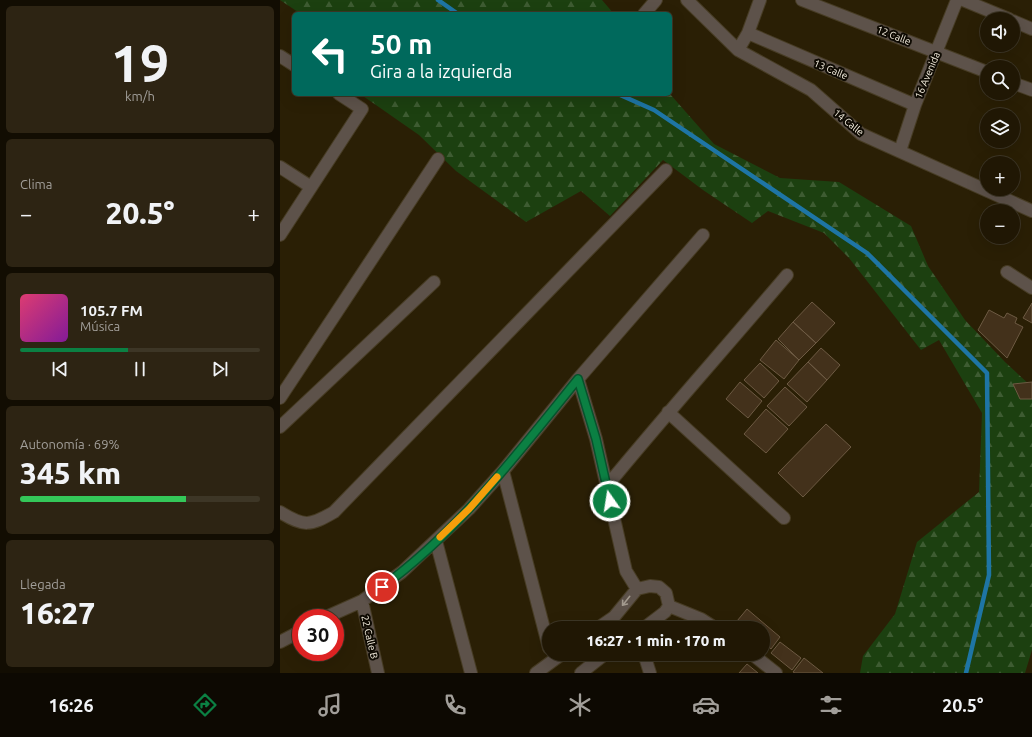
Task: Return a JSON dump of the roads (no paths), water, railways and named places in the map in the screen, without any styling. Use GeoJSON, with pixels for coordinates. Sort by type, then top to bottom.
{"type":"FeatureCollection","features":[{"type":"Feature","properties":{"kind":"street"},"geometry":{"type":"LineString","coordinates":[[646,12],[656,0]]}},
{"type":"Feature","properties":{"kind":"street","name":"14 Calle"},"geometry":{"type":"LineString","coordinates":[[687,0],[738,50],[811,90],[861,134],[1032,210]]}},
{"type":"Feature","properties":{"kind":"street"},"geometry":{"type":"LineString","coordinates":[[738,50],[748,33],[760,0]]}},
{"type":"Feature","properties":{"kind":"street","name":"12 Calle"},"geometry":{"type":"LineString","coordinates":[[802,0],[980,69]]}},
{"type":"Feature","properties":{"kind":"street","name":"16 Avenida"},"geometry":{"type":"LineString","coordinates":[[900,151],[915,105],[957,0]]}},
{"type":"Feature","properties":{"kind":"street"},"geometry":{"type":"LineString","coordinates":[[963,0],[992,12]]}},
{"type":"Feature","properties":{"kind":"street"},"geometry":{"type":"LineString","coordinates":[[1020,24],[1032,29]]}},
{"type":"Feature","properties":{"kind":"street","name":"13 Calle"},"geometry":{"type":"LineString","coordinates":[[748,33],[915,105]]}},
{"type":"Feature","properties":{"kind":"street"},"geometry":{"type":"LineString","coordinates":[[280,56],[292,64]]}},
{"type":"Feature","properties":{"kind":"street"},"geometry":{"type":"LineString","coordinates":[[1020,86],[1032,90]]}},
{"type":"Feature","properties":{"kind":"street"},"geometry":{"type":"LineString","coordinates":[[280,235],[362,109],[342,96]]}},
{"type":"Feature","properties":{"kind":"street"},"geometry":{"type":"LineString","coordinates":[[280,398],[438,159]]}},
{"type":"Feature","properties":{"kind":"street"},"geometry":{"type":"LineString","coordinates":[[280,167],[311,187]]}},
{"type":"Feature","properties":{"kind":"street"},"geometry":{"type":"LineString","coordinates":[[280,512],[294,521],[306,525],[319,521],[334,512],[666,170]]}},
{"type":"Feature","properties":{"kind":"street"},"geometry":{"type":"LineString","coordinates":[[344,609],[362,601],[402,572],[469,509],[503,471],[578,379],[703,235]]}},
{"type":"Feature","properties":{"kind":"street"},"geometry":{"type":"LineString","coordinates":[[1007,272],[1032,288]]}},
{"type":"Feature","properties":{"kind":"street"},"geometry":{"type":"LineString","coordinates":[[606,487],[668,412],[728,345],[787,274]]}},
{"type":"Feature","properties":{"kind":"street"},"geometry":{"type":"LineString","coordinates":[[280,427],[434,282]]}},
{"type":"Feature","properties":{"kind":"street"},"geometry":{"type":"LineString","coordinates":[[578,379],[596,439],[626,572],[637,589]]}},
{"type":"Feature","properties":{"kind":"street"},"geometry":{"type":"LineString","coordinates":[[668,412],[784,518]]}},
{"type":"Feature","properties":{"kind":"street"},"geometry":{"type":"LineString","coordinates":[[503,471],[542,621]]}},
{"type":"Feature","properties":{"kind":"street"},"geometry":{"type":"LineString","coordinates":[[436,541],[471,673]]}},
{"type":"Feature","properties":{"kind":"street"},"geometry":{"type":"LineString","coordinates":[[608,621],[614,617],[637,589],[650,586],[659,587],[666,593],[669,606],[665,612],[653,621]]}},
{"type":"Feature","properties":{"kind":"street","name":"22 Calle B"},"geometry":{"type":"LineString","coordinates":[[362,601],[378,673]]}},
{"type":"Feature","properties":{"kind":"street"},"geometry":{"type":"LineString","coordinates":[[669,606],[704,621]]}},
{"type":"Feature","properties":{"kind":"street"},"geometry":{"type":"LineString","coordinates":[[280,642],[292,636]]}},
{"type":"Feature","properties":{"kind":"street"},"geometry":{"type":"LineString","coordinates":[[536,673],[549,661]]}},
{"type":"Feature","properties":{"kind":"street"},"geometry":{"type":"LineString","coordinates":[[581,673],[596,661]]}},
{"type":"Feature","properties":{"kind":"street"},"geometry":{"type":"LineString","coordinates":[[646,661],[650,673]]}},
{"type":"Feature","properties":{"kind":"street"},"geometry":{"type":"LineString","coordinates":[[761,661],[776,673]]}},
{"type":"Feature","properties":{"kind":"waterway"},"geometry":{"type":"LineString","coordinates":[[438,0],[455,12]]}},
{"type":"Feature","properties":{"kind":"waterway"},"geometry":{"type":"LineString","coordinates":[[622,96],[654,110],[867,253],[987,373],[989,575],[966,673]]}}]}
